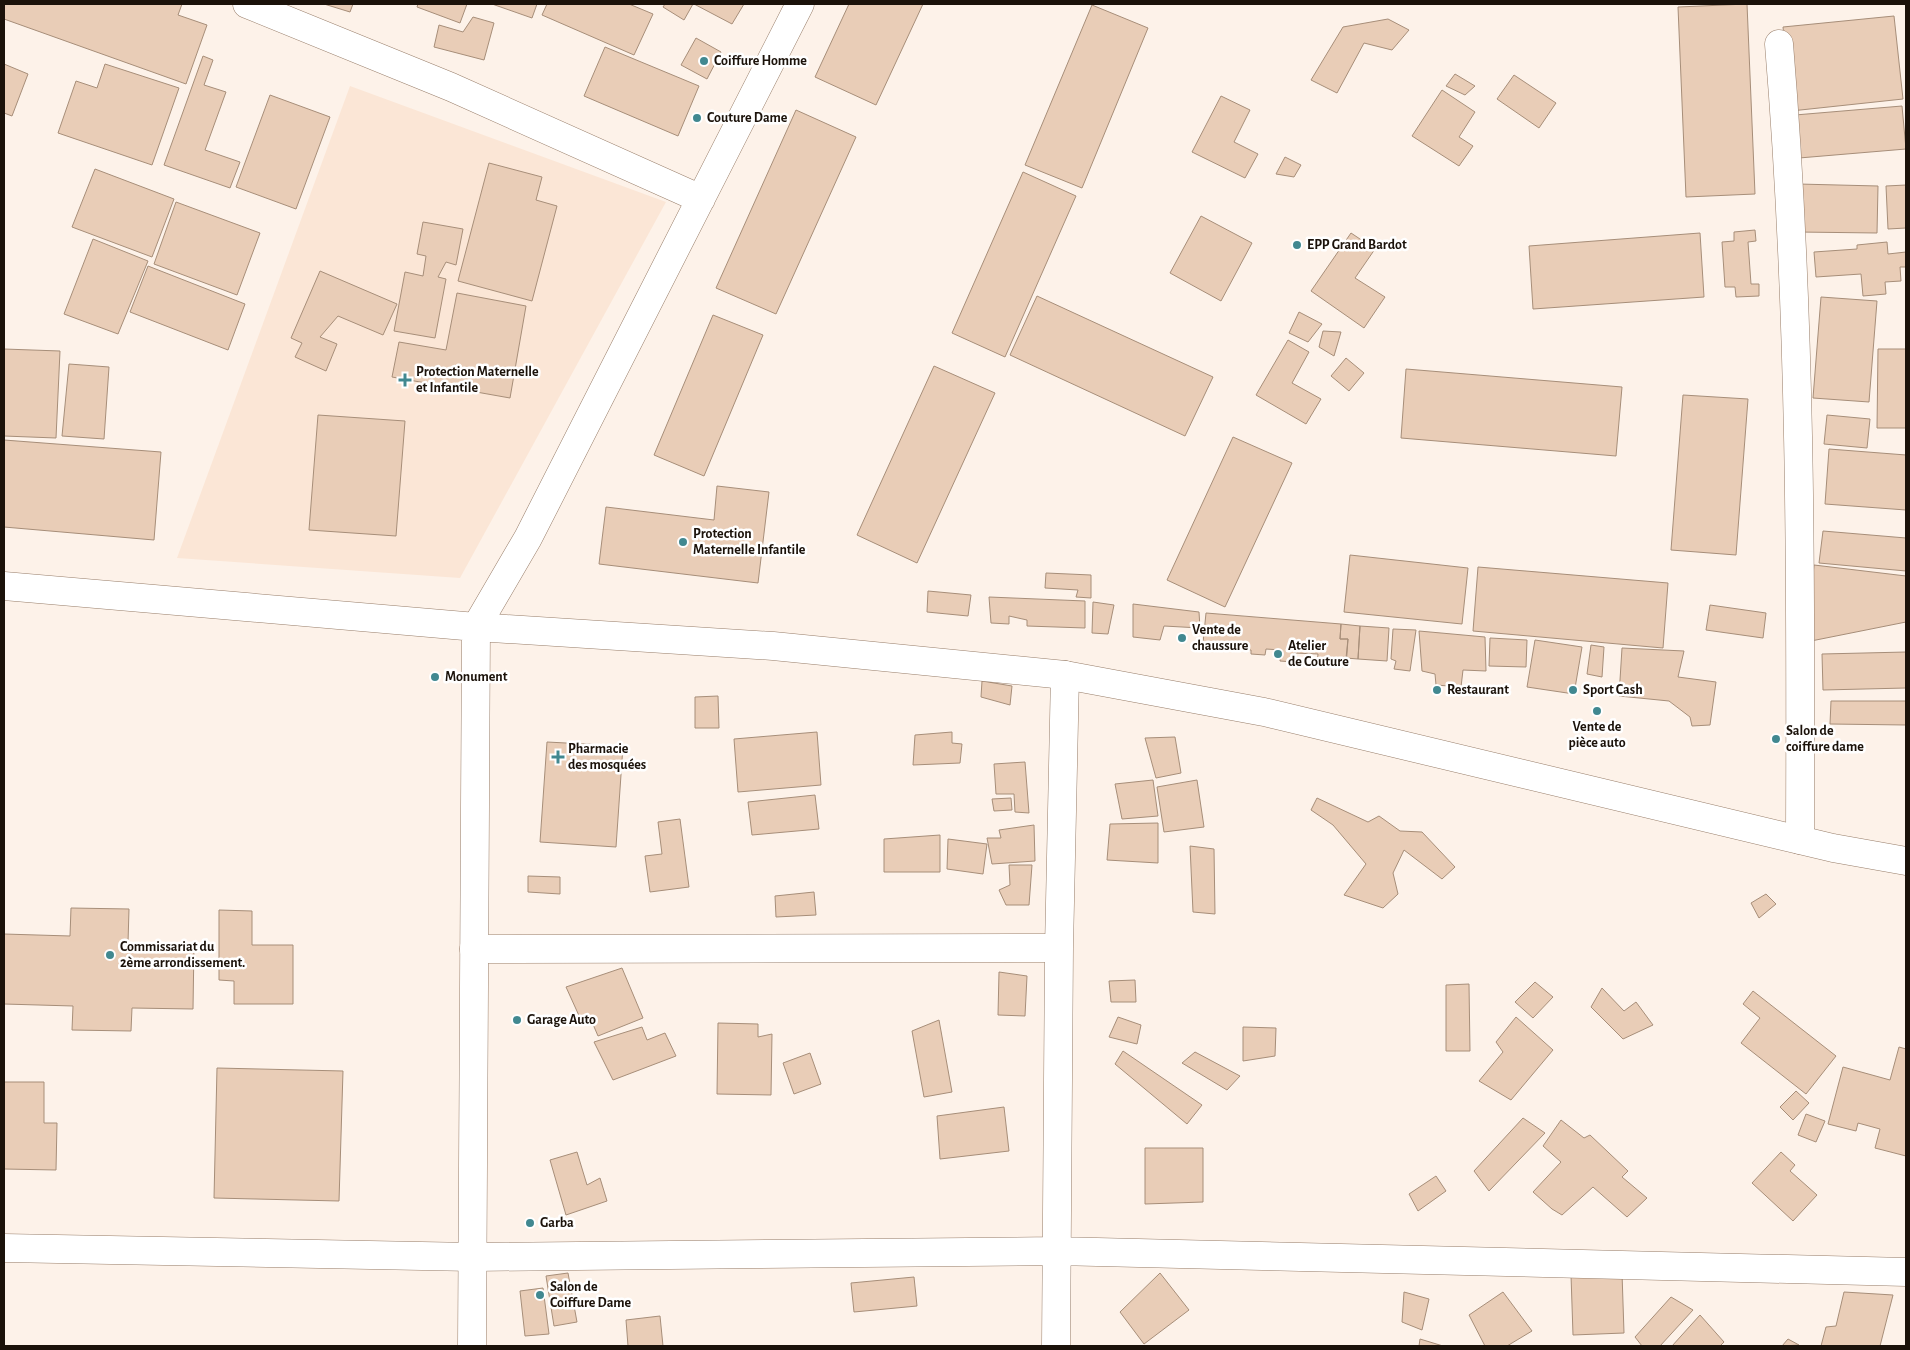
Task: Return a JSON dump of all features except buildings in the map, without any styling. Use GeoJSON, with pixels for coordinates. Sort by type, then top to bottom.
{"type":"FeatureCollection","features":[{"type":"Feature","properties":{"kind":"street"},"geometry":{"type":"LineString","coordinates":[[247,4],[451,87],[701,199]]}},
{"type":"Feature","properties":{"kind":"street"},"geometry":{"type":"LineString","coordinates":[[472,1346],[476,627],[528,538],[800,4]]}},
{"type":"Feature","properties":{"kind":"street"},"geometry":{"type":"LineString","coordinates":[[1779,44],[1788,149],[1797,349],[1801,662],[1800,840]]}},
{"type":"Feature","properties":{"kind":"street"},"geometry":{"type":"LineString","coordinates":[[4,586],[476,627],[773,646],[1065,675],[1264,712],[1800,840],[1906,860]]}},
{"type":"Feature","properties":{"kind":"street"},"geometry":{"type":"LineString","coordinates":[[1056,1346],[1059,948],[1065,675]]}},
{"type":"Feature","properties":{"kind":"street"},"geometry":{"type":"LineString","coordinates":[[474,949],[1059,948]]}},
{"type":"Feature","properties":{"kind":"street"},"geometry":{"type":"LineString","coordinates":[[4,1248],[473,1257],[1056,1251],[1906,1272]]}},
{"type":"Feature","properties":{"kind":"shaded area","name":"Protection Maternelle et Infantile"},"geometry":{"type":"Polygon","coordinates":[[[350,86],[666,202],[460,578],[177,558],[350,86]]]}},
{"type":"Feature","properties":{"kind":"place","name":"Coiffure Homme"},"geometry":{"type":"Point","coordinates":[704,61]}},
{"type":"Feature","properties":{"kind":"place","name":"Couture Dame"},"geometry":{"type":"Point","coordinates":[697,118]}},
{"type":"Feature","properties":{"kind":"place","name":"EPP Grand Bardot"},"geometry":{"type":"Point","coordinates":[1297,245]}},
{"type":"Feature","properties":{"kind":"place","name":"Protection Maternelle et Infantile"},"geometry":{"type":"Point","coordinates":[405,380]}},
{"type":"Feature","properties":{"kind":"place","name":"Protection Maternelle Infantile"},"geometry":{"type":"Point","coordinates":[683,542]}},
{"type":"Feature","properties":{"kind":"place","name":"Vente de chaussure"},"geometry":{"type":"Point","coordinates":[1182,638]}},
{"type":"Feature","properties":{"kind":"place","name":"Atelier de Couture"},"geometry":{"type":"Point","coordinates":[1278,654]}},
{"type":"Feature","properties":{"kind":"place","name":"Monument"},"geometry":{"type":"Point","coordinates":[435,677]}},
{"type":"Feature","properties":{"kind":"place","name":"Restaurant"},"geometry":{"type":"Point","coordinates":[1437,690]}},
{"type":"Feature","properties":{"kind":"place","name":"Sport Cash"},"geometry":{"type":"Point","coordinates":[1573,690]}},
{"type":"Feature","properties":{"kind":"place","name":"Vente de pièce auto"},"geometry":{"type":"Point","coordinates":[1597,711]}},
{"type":"Feature","properties":{"kind":"place","name":"Salon de coiffure dame"},"geometry":{"type":"Point","coordinates":[1776,739]}},
{"type":"Feature","properties":{"kind":"place","name":"Pharmacie des mosquées"},"geometry":{"type":"Point","coordinates":[558,757]}},
{"type":"Feature","properties":{"kind":"place","name":"Commissariat du 2ème arrondissement."},"geometry":{"type":"Point","coordinates":[110,955]}},
{"type":"Feature","properties":{"kind":"place","name":"Garage Auto"},"geometry":{"type":"Point","coordinates":[517,1020]}},
{"type":"Feature","properties":{"kind":"place","name":"Garba"},"geometry":{"type":"Point","coordinates":[530,1223]}},
{"type":"Feature","properties":{"kind":"place","name":"Salon de Coiffure Dame"},"geometry":{"type":"Point","coordinates":[540,1295]}}]}
